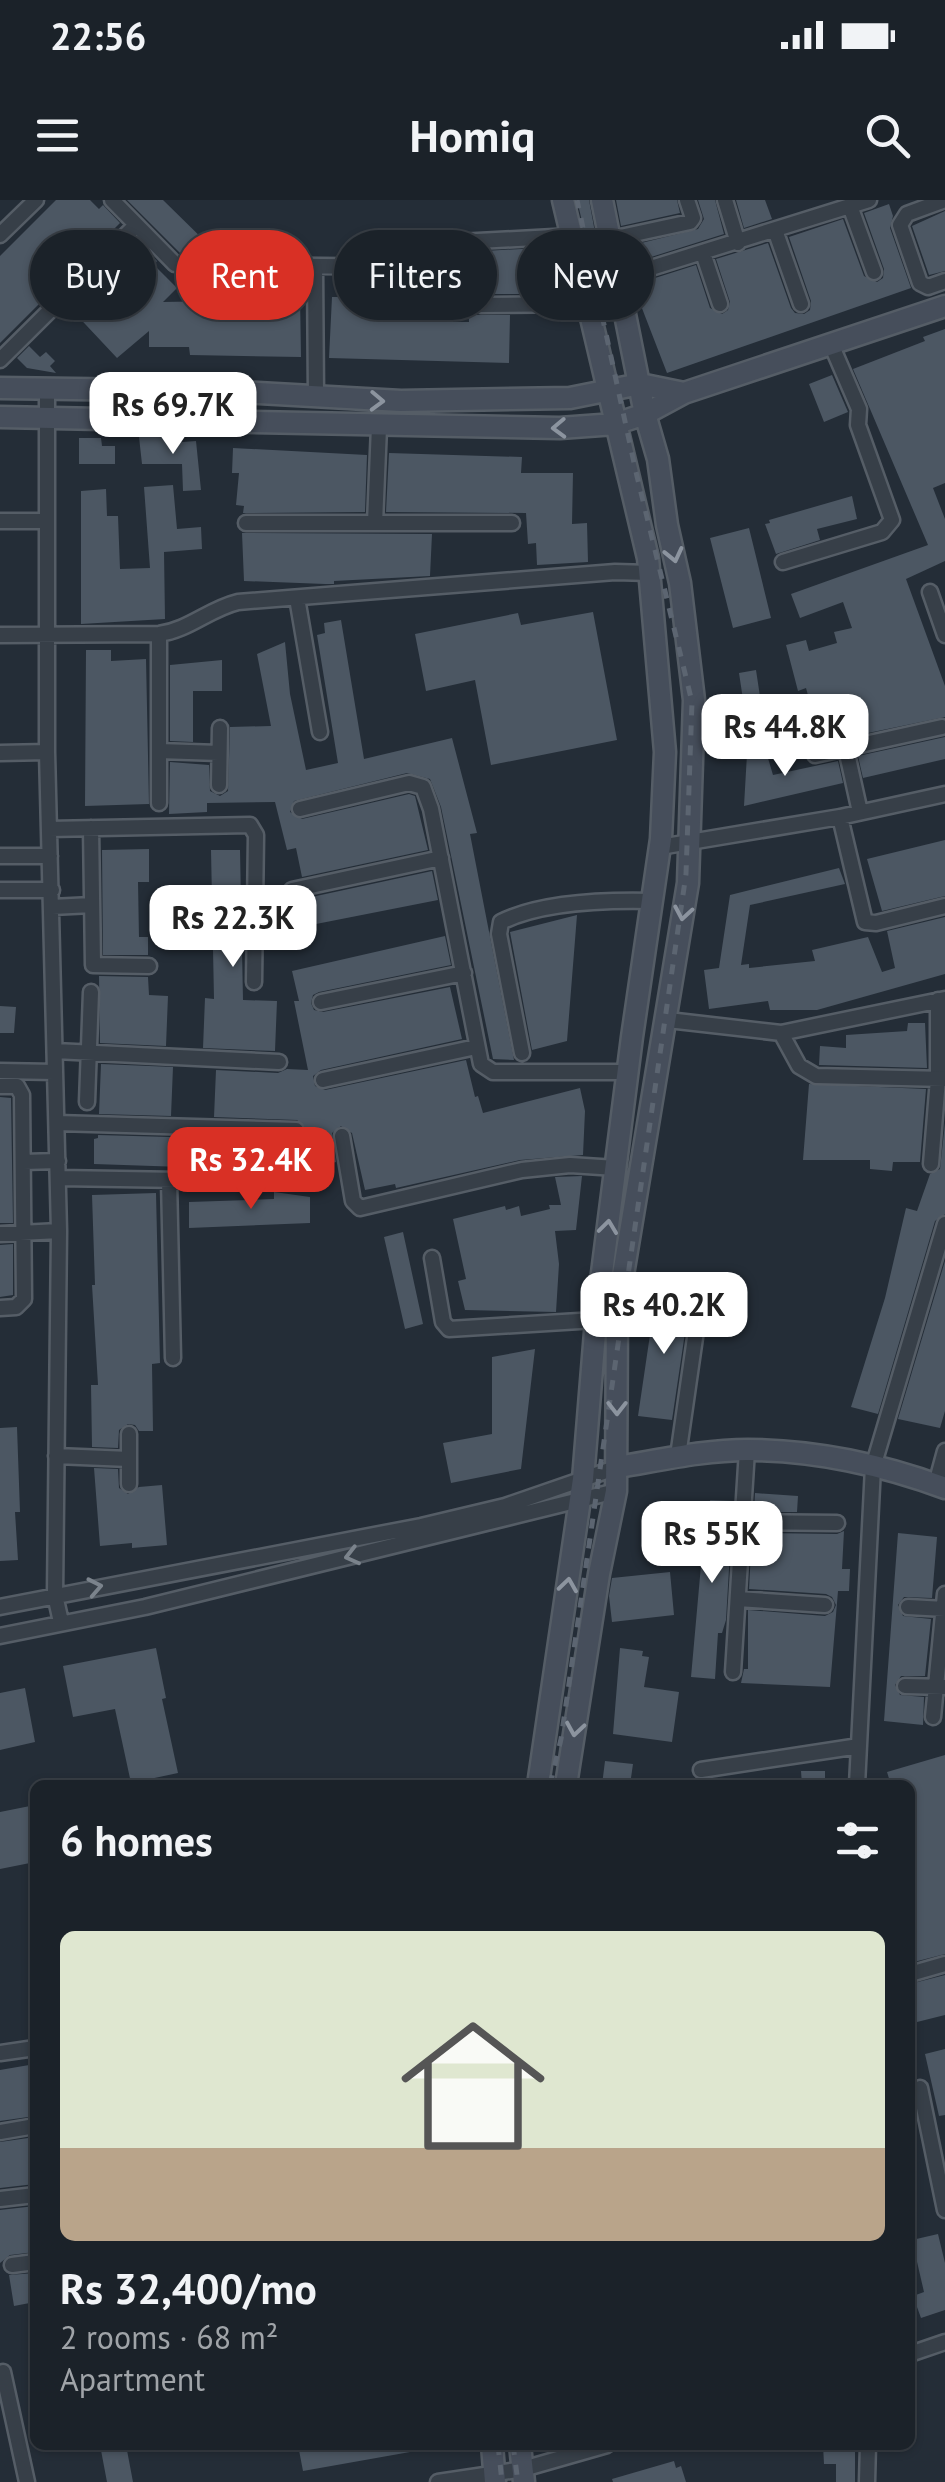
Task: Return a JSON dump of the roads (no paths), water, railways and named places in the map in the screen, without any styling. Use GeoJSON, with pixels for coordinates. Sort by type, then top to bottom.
{"type":"FeatureCollection","features":[{"type":"Feature","properties":{"kind":"street"},"geometry":{"type":"LineString","coordinates":[[0,235],[36,200]]}},
{"type":"Feature","properties":{"kind":"street"},"geometry":{"type":"LineString","coordinates":[[112,200],[175,264]]}},
{"type":"Feature","properties":{"kind":"street"},"geometry":{"type":"LineString","coordinates":[[563,200],[570,230]]}},
{"type":"Feature","properties":{"kind":"street"},"geometry":{"type":"LineString","coordinates":[[602,200],[608,230]]}},
{"type":"Feature","properties":{"kind":"street"},"geometry":{"type":"LineString","coordinates":[[652,230],[690,222],[693,218],[687,200]]}},
{"type":"Feature","properties":{"kind":"street"},"geometry":{"type":"LineString","coordinates":[[725,200],[738,243]]}},
{"type":"Feature","properties":{"kind":"street"},"geometry":{"type":"LineString","coordinates":[[945,200],[907,214],[900,222],[920,283],[928,287],[945,282]]}},
{"type":"Feature","properties":{"kind":"street"},"geometry":{"type":"LineString","coordinates":[[654,267],[858,202],[874,272]]}},
{"type":"Feature","properties":{"kind":"street"},"geometry":{"type":"LineString","coordinates":[[0,360],[136,225]]}},
{"type":"Feature","properties":{"kind":"street"},"geometry":{"type":"LineString","coordinates":[[776,230],[801,304]]}},
{"type":"Feature","properties":{"kind":"street"},"geometry":{"type":"LineString","coordinates":[[703,253],[720,304]]}},
{"type":"Feature","properties":{"kind":"street"},"geometry":{"type":"LineString","coordinates":[[316,398],[315,268],[334,268]]}},
{"type":"Feature","properties":{"kind":"street"},"geometry":{"type":"LineString","coordinates":[[0,416],[514,429],[615,424],[645,414],[684,393],[945,306]]}},
{"type":"Feature","properties":{"kind":"street"},"geometry":{"type":"LineString","coordinates":[[539,1780],[581,1489],[596,1320],[660,846],[665,752],[650,573],[593,320]]}},
{"type":"Feature","properties":{"kind":"street"},"geometry":{"type":"LineString","coordinates":[[567,1780],[616,1491],[617,1311],[688,882],[694,700],[658,459],[627,320]]}},
{"type":"Feature","properties":{"kind":"street"},"geometry":{"type":"LineString","coordinates":[[782,562],[882,532],[892,520],[858,426],[860,409],[831,344]]}},
{"type":"Feature","properties":{"kind":"street"},"geometry":{"type":"LineString","coordinates":[[0,388],[483,401],[570,398],[640,384],[684,393]]}},
{"type":"Feature","properties":{"kind":"street"},"geometry":{"type":"LineString","coordinates":[[46,391],[46,752],[60,1231],[55,1594],[61,1622]]}},
{"type":"Feature","properties":{"kind":"street"},"geometry":{"type":"LineString","coordinates":[[375,523],[379,427]]}},
{"type":"Feature","properties":{"kind":"street"},"geometry":{"type":"LineString","coordinates":[[0,521],[47,521]]}},
{"type":"Feature","properties":{"kind":"street"},"geometry":{"type":"LineString","coordinates":[[246,523],[512,524]]}},
{"type":"Feature","properties":{"kind":"street"},"geometry":{"type":"LineString","coordinates":[[0,635],[159,634],[178,631],[238,602],[614,572],[650,573]]}},
{"type":"Feature","properties":{"kind":"street"},"geometry":{"type":"LineString","coordinates":[[930,592],[945,635]]}},
{"type":"Feature","properties":{"kind":"street"},"geometry":{"type":"LineString","coordinates":[[297,598],[320,732]]}},
{"type":"Feature","properties":{"kind":"street"},"geometry":{"type":"LineString","coordinates":[[655,604],[682,602]]}},
{"type":"Feature","properties":{"kind":"street"},"geometry":{"type":"LineString","coordinates":[[159,634],[159,803]]}},
{"type":"Feature","properties":{"kind":"street"},"geometry":{"type":"LineString","coordinates":[[815,755],[942,727]]}},
{"type":"Feature","properties":{"kind":"street"},"geometry":{"type":"LineString","coordinates":[[219,785],[220,728]]}},
{"type":"Feature","properties":{"kind":"street"},"geometry":{"type":"LineString","coordinates":[[846,749],[860,812]]}},
{"type":"Feature","properties":{"kind":"street"},"geometry":{"type":"LineString","coordinates":[[159,751],[219,752]]}},
{"type":"Feature","properties":{"kind":"street"},"geometry":{"type":"LineString","coordinates":[[0,753],[46,752]]}},
{"type":"Feature","properties":{"kind":"street"},"geometry":{"type":"LineString","coordinates":[[300,808],[417,783],[423,787],[431,809],[481,1064],[493,1072],[628,1072]]}},
{"type":"Feature","properties":{"kind":"street"},"geometry":{"type":"LineString","coordinates":[[660,846],[840,817],[945,794]]}},
{"type":"Feature","properties":{"kind":"street"},"geometry":{"type":"LineString","coordinates":[[840,817],[865,922],[876,923],[945,906]]}},
{"type":"Feature","properties":{"kind":"street"},"geometry":{"type":"LineString","coordinates":[[49,829],[250,826],[256,836],[254,982]]}},
{"type":"Feature","properties":{"kind":"street"},"geometry":{"type":"LineString","coordinates":[[91,828],[93,966],[149,966]]}},
{"type":"Feature","properties":{"kind":"street"},"geometry":{"type":"LineString","coordinates":[[0,856],[50,856]]}},
{"type":"Feature","properties":{"kind":"street"},"geometry":{"type":"LineString","coordinates":[[292,890],[441,858]]}},
{"type":"Feature","properties":{"kind":"street"},"geometry":{"type":"LineString","coordinates":[[0,890],[52,890]]}},
{"type":"Feature","properties":{"kind":"street"},"geometry":{"type":"LineString","coordinates":[[522,1053],[499,934],[502,922],[516,915],[600,900],[652,901]]}},
{"type":"Feature","properties":{"kind":"street"},"geometry":{"type":"LineString","coordinates":[[52,907],[92,906]]}},
{"type":"Feature","properties":{"kind":"street"},"geometry":{"type":"LineString","coordinates":[[322,1002],[464,974]]}},
{"type":"Feature","properties":{"kind":"street"},"geometry":{"type":"LineString","coordinates":[[87,1102],[91,992]]}},
{"type":"Feature","properties":{"kind":"street"},"geometry":{"type":"LineString","coordinates":[[668,1020],[781,1034],[942,1000],[942,1079],[932,1164]]}},
{"type":"Feature","properties":{"kind":"street"},"geometry":{"type":"LineString","coordinates":[[781,1034],[799,1066],[816,1076],[942,1079]]}},
{"type":"Feature","properties":{"kind":"street"},"geometry":{"type":"LineString","coordinates":[[323,1080],[476,1047]]}},
{"type":"Feature","properties":{"kind":"street"},"geometry":{"type":"LineString","coordinates":[[55,1051],[279,1062]]}},
{"type":"Feature","properties":{"kind":"street"},"geometry":{"type":"LineString","coordinates":[[0,1071],[55,1072]]}},
{"type":"Feature","properties":{"kind":"street"},"geometry":{"type":"LineString","coordinates":[[0,1086],[17,1086],[22,1095],[24,1232],[23,1303],[0,1308]]}},
{"type":"Feature","properties":{"kind":"street"},"geometry":{"type":"LineString","coordinates":[[57,1124],[296,1130]]}},
{"type":"Feature","properties":{"kind":"street"},"geometry":{"type":"LineString","coordinates":[[342,1136],[353,1202],[360,1208],[522,1170],[570,1165],[616,1168]]}},
{"type":"Feature","properties":{"kind":"street"},"geometry":{"type":"LineString","coordinates":[[23,1162],[58,1160]]}},
{"type":"Feature","properties":{"kind":"street"},"geometry":{"type":"LineString","coordinates":[[59,1178],[307,1182]]}},
{"type":"Feature","properties":{"kind":"street"},"geometry":{"type":"LineString","coordinates":[[169,1180],[173,1358]]}},
{"type":"Feature","properties":{"kind":"street"},"geometry":{"type":"LineString","coordinates":[[857,1780],[873,1467],[945,1224]]}},
{"type":"Feature","properties":{"kind":"street"},"geometry":{"type":"LineString","coordinates":[[0,1234],[60,1231]]}},
{"type":"Feature","properties":{"kind":"street"},"geometry":{"type":"LineString","coordinates":[[432,1258],[442,1322],[450,1329],[596,1320]]}},
{"type":"Feature","properties":{"kind":"street"},"geometry":{"type":"LineString","coordinates":[[678,1456],[701,1296]]}},
{"type":"Feature","properties":{"kind":"street"},"geometry":{"type":"LineString","coordinates":[[129,1434],[129,1484]]}},
{"type":"Feature","properties":{"kind":"street"},"geometry":{"type":"LineString","coordinates":[[733,1672],[747,1450]]}},
{"type":"Feature","properties":{"kind":"street"},"geometry":{"type":"LineString","coordinates":[[0,1636],[145,1606],[581,1489],[618,1466],[747,1450],[798,1453],[873,1467],[940,1486],[945,1451]]}},
{"type":"Feature","properties":{"kind":"street"},"geometry":{"type":"LineString","coordinates":[[56,1456],[129,1459]]}},
{"type":"Feature","properties":{"kind":"street"},"geometry":{"type":"LineString","coordinates":[[0,1607],[421,1526],[581,1489],[616,1491],[649,1462]]}},
{"type":"Feature","properties":{"kind":"street"},"geometry":{"type":"LineString","coordinates":[[742,1522],[837,1523]]}},
{"type":"Feature","properties":{"kind":"street"},"geometry":{"type":"LineString","coordinates":[[738,1599],[825,1605]]}},
{"type":"Feature","properties":{"kind":"street"},"geometry":{"type":"LineString","coordinates":[[908,1606],[944,1604],[941,1686],[932,1717]]}},
{"type":"Feature","properties":{"kind":"street"},"geometry":{"type":"LineString","coordinates":[[906,1686],[941,1686]]}},
{"type":"Feature","properties":{"kind":"street"},"geometry":{"type":"LineString","coordinates":[[701,1770],[859,1746]]}},
{"type":"Feature","properties":{"kind":"street"},"geometry":{"type":"LineString","coordinates":[[915,1973],[945,1964]]}},
{"type":"Feature","properties":{"kind":"street"},"geometry":{"type":"LineString","coordinates":[[0,2053],[30,2049]]}},
{"type":"Feature","properties":{"kind":"street"},"geometry":{"type":"LineString","coordinates":[[920,2088],[945,2210]]}},
{"type":"Feature","properties":{"kind":"street"},"geometry":{"type":"LineString","coordinates":[[0,2132],[30,2127]]}},
{"type":"Feature","properties":{"kind":"street"},"geometry":{"type":"LineString","coordinates":[[0,2199],[30,2195]]}},
{"type":"Feature","properties":{"kind":"street"},"geometry":{"type":"LineString","coordinates":[[12,2265],[30,2263]]}},
{"type":"Feature","properties":{"kind":"street"},"geometry":{"type":"LineString","coordinates":[[915,2352],[945,2342]]}},
{"type":"Feature","properties":{"kind":"street"},"geometry":{"type":"LineString","coordinates":[[3,2372],[27,2482]]}},
{"type":"Feature","properties":{"kind":"street"},"geometry":{"type":"LineString","coordinates":[[492,2450],[495,2478]]}},
{"type":"Feature","properties":{"kind":"street"},"geometry":{"type":"LineString","coordinates":[[521,2450],[524,2476]]}},
{"type":"Feature","properties":{"kind":"street"},"geometry":{"type":"LineString","coordinates":[[438,2482],[524,2476],[594,2450]]}},
{"type":"Feature","properties":{"kind":"street"},"geometry":{"type":"LineString","coordinates":[[867,2482],[868,2450]]}},
{"type":"Feature","properties":{"kind":"railway"},"geometry":{"type":"LineString","coordinates":[[551,1780],[561,1739],[686,874],[692,702],[636,472],[577,200]]}},
{"type":"Feature","properties":{"kind":"railway"},"geometry":{"type":"LineString","coordinates":[[499,2450],[502,2482]]}},
{"type":"Feature","properties":{"kind":"railway"},"geometry":{"type":"LineString","coordinates":[[514,2450],[518,2482]]}}]}
